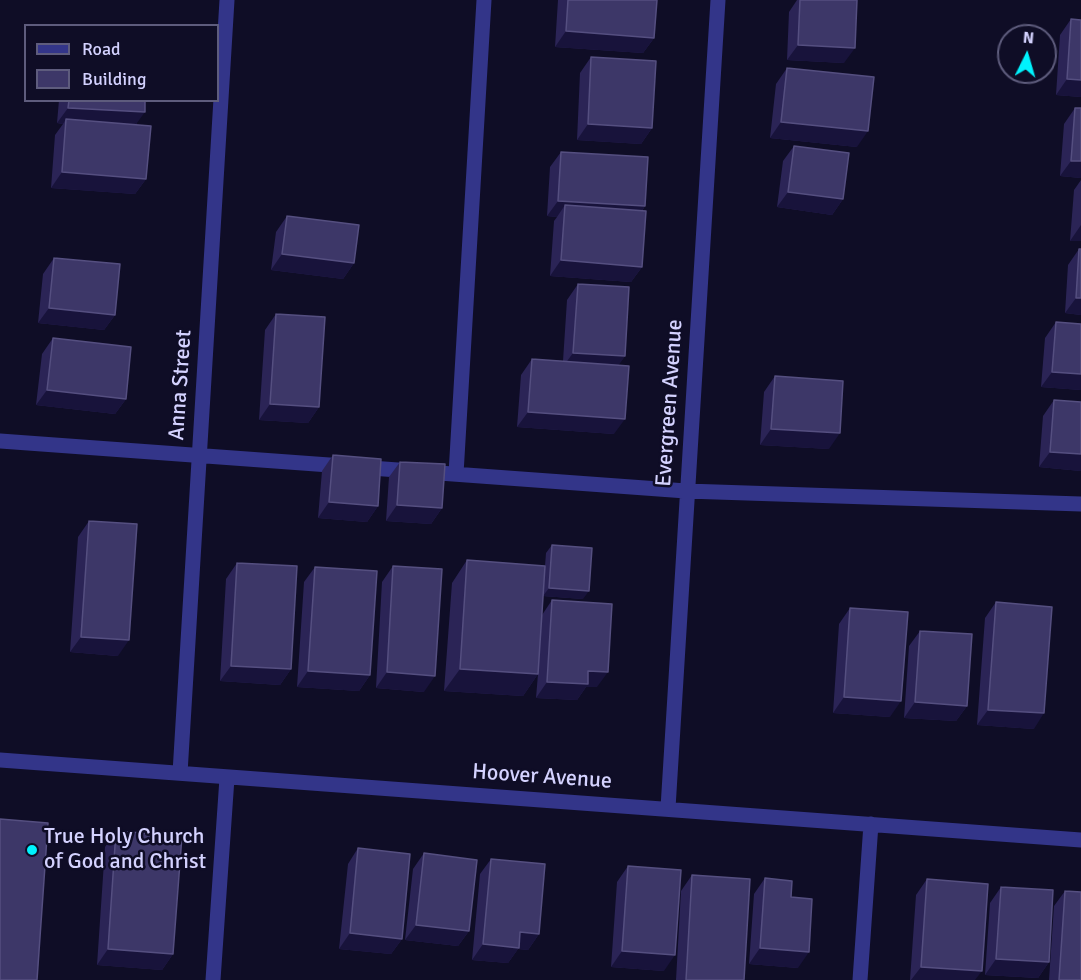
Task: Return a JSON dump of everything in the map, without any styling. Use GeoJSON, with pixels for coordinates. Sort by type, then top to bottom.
{"type":"FeatureCollection","features":[{"type":"Feature","properties":{"kind":"street","name":"Anna Street"},"geometry":{"type":"LineString","coordinates":[[180,773],[227,0]]}},
{"type":"Feature","properties":{"kind":"street"},"geometry":{"type":"LineString","coordinates":[[456,474],[484,0]]}},
{"type":"Feature","properties":{"kind":"street","name":"Evergreen Avenue"},"geometry":{"type":"LineString","coordinates":[[668,808],[718,0]]}},
{"type":"Feature","properties":{"kind":"street"},"geometry":{"type":"LineString","coordinates":[[0,441],[686,491],[1081,504]]}},
{"type":"Feature","properties":{"kind":"street","name":"Hoover Avenue"},"geometry":{"type":"LineString","coordinates":[[0,760],[1081,840]]}},
{"type":"Feature","properties":{"kind":"street"},"geometry":{"type":"LineString","coordinates":[[213,980],[227,778]]}},
{"type":"Feature","properties":{"kind":"street"},"geometry":{"type":"LineString","coordinates":[[860,980],[871,824]]}},
{"type":"Feature","properties":{"kind":"building"},"geometry":{"type":"Polygon","coordinates":[[[568,0],[657,0],[654,38],[566,31],[568,0]]]}},
{"type":"Feature","properties":{"kind":"building"},"geometry":{"type":"Polygon","coordinates":[[[800,0],[857,0],[855,48],[798,45],[800,0]]]}},
{"type":"Feature","properties":{"kind":"building"},"geometry":{"type":"Polygon","coordinates":[[[1071,19],[1081,20],[1081,80],[1067,79],[1071,19]]]}},
{"type":"Feature","properties":{"kind":"building"},"geometry":{"type":"Polygon","coordinates":[[[591,57],[656,61],[652,128],[588,124],[591,57]]]}},
{"type":"Feature","properties":{"kind":"building"},"geometry":{"type":"Polygon","coordinates":[[[787,68],[874,77],[868,131],[781,122],[787,68]]]}},
{"type":"Feature","properties":{"kind":"building"},"geometry":{"type":"Polygon","coordinates":[[[69,102],[145,102],[145,112],[68,108],[69,102]]]}},
{"type":"Feature","properties":{"kind":"building"},"geometry":{"type":"Polygon","coordinates":[[[1075,108],[1081,108],[1081,161],[1071,161],[1075,108]]]}},
{"type":"Feature","properties":{"kind":"building"},"geometry":{"type":"Polygon","coordinates":[[[66,119],[151,126],[146,179],[62,172],[66,119]]]}},
{"type":"Feature","properties":{"kind":"building"},"geometry":{"type":"Polygon","coordinates":[[[794,146],[849,153],[843,199],[788,192],[794,146]]]}},
{"type":"Feature","properties":{"kind":"building"},"geometry":{"type":"Polygon","coordinates":[[[561,152],[648,157],[645,206],[558,201],[561,152]]]}},
{"type":"Feature","properties":{"kind":"building"},"geometry":{"type":"Polygon","coordinates":[[[565,205],[646,211],[642,267],[561,260],[565,205]]]}},
{"type":"Feature","properties":{"kind":"building"},"geometry":{"type":"Polygon","coordinates":[[[287,216],[359,225],[354,263],[282,254],[287,216]]]}},
{"type":"Feature","properties":{"kind":"building"},"geometry":{"type":"Polygon","coordinates":[[[1079,249],[1081,249],[1081,298],[1076,298],[1079,249]]]}},
{"type":"Feature","properties":{"kind":"building"},"geometry":{"type":"Polygon","coordinates":[[[54,258],[120,264],[115,315],[49,308],[54,258]]]}},
{"type":"Feature","properties":{"kind":"building"},"geometry":{"type":"Polygon","coordinates":[[[578,284],[629,287],[625,356],[573,353],[578,284]]]}},
{"type":"Feature","properties":{"kind":"building"},"geometry":{"type":"Polygon","coordinates":[[[276,314],[325,317],[319,407],[270,404],[276,314]]]}},
{"type":"Feature","properties":{"kind":"building"},"geometry":{"type":"Polygon","coordinates":[[[1056,322],[1081,324],[1081,374],[1052,372],[1056,322]]]}},
{"type":"Feature","properties":{"kind":"building"},"geometry":{"type":"Polygon","coordinates":[[[53,338],[131,347],[126,399],[47,390],[53,338]]]}},
{"type":"Feature","properties":{"kind":"building"},"geometry":{"type":"Polygon","coordinates":[[[532,359],[629,366],[625,419],[528,412],[532,359]]]}},
{"type":"Feature","properties":{"kind":"building"},"geometry":{"type":"Polygon","coordinates":[[[775,376],[843,381],[840,433],[771,429],[775,376]]]}},
{"type":"Feature","properties":{"kind":"building"},"geometry":{"type":"Polygon","coordinates":[[[1054,400],[1081,402],[1081,454],[1050,452],[1054,400]]]}},
{"type":"Feature","properties":{"kind":"building"},"geometry":{"type":"Polygon","coordinates":[[[333,455],[381,459],[378,506],[329,502],[333,455]]]}},
{"type":"Feature","properties":{"kind":"building"},"geometry":{"type":"Polygon","coordinates":[[[400,462],[445,464],[442,508],[397,505],[400,462]]]}},
{"type":"Feature","properties":{"kind":"building"},"geometry":{"type":"Polygon","coordinates":[[[89,521],[137,524],[129,640],[81,637],[89,521]]]}},
{"type":"Feature","properties":{"kind":"building"},"geometry":{"type":"Polygon","coordinates":[[[552,545],[592,548],[589,591],[549,588],[552,545]]]}},
{"type":"Feature","properties":{"kind":"building"},"geometry":{"type":"Polygon","coordinates":[[[467,560],[545,566],[538,674],[460,669],[467,560]]]}},
{"type":"Feature","properties":{"kind":"building"},"geometry":{"type":"Polygon","coordinates":[[[237,563],[297,566],[291,669],[231,666],[237,563]]]}},
{"type":"Feature","properties":{"kind":"building"},"geometry":{"type":"Polygon","coordinates":[[[393,566],[442,569],[435,676],[387,672],[393,566]]]}},
{"type":"Feature","properties":{"kind":"building"},"geometry":{"type":"Polygon","coordinates":[[[315,567],[377,571],[370,675],[308,671],[315,567]]]}},
{"type":"Feature","properties":{"kind":"building"},"geometry":{"type":"Polygon","coordinates":[[[552,600],[612,604],[608,672],[588,671],[588,684],[547,682],[552,600]]]}},
{"type":"Feature","properties":{"kind":"building"},"geometry":{"type":"Polygon","coordinates":[[[996,602],[1052,607],[1044,713],[988,710],[996,602]]]}},
{"type":"Feature","properties":{"kind":"building"},"geometry":{"type":"Polygon","coordinates":[[[850,608],[908,612],[901,701],[844,697],[850,608]]]}},
{"type":"Feature","properties":{"kind":"building"},"geometry":{"type":"Polygon","coordinates":[[[920,631],[972,634],[967,706],[915,702],[920,631]]]}},
{"type":"Feature","properties":{"kind":"building"},"geometry":{"type":"Polygon","coordinates":[[[0,819],[48,823],[37,980],[0,980],[0,819]]]}},
{"type":"Feature","properties":{"kind":"building"},"geometry":{"type":"Polygon","coordinates":[[[116,831],[182,836],[173,954],[108,949],[116,831]]]}},
{"type":"Feature","properties":{"kind":"building"},"geometry":{"type":"Polygon","coordinates":[[[358,848],[410,854],[402,939],[350,933],[358,848]]]}},
{"type":"Feature","properties":{"kind":"building"},"geometry":{"type":"Polygon","coordinates":[[[424,853],[477,860],[469,931],[416,925],[424,853]]]}},
{"type":"Feature","properties":{"kind":"building"},"geometry":{"type":"Polygon","coordinates":[[[491,859],[545,864],[539,934],[520,932],[519,948],[483,944],[491,859]]]}},
{"type":"Feature","properties":{"kind":"building"},"geometry":{"type":"Polygon","coordinates":[[[628,866],[681,870],[675,955],[622,951],[628,866]]]}},
{"type":"Feature","properties":{"kind":"building"},"geometry":{"type":"Polygon","coordinates":[[[692,875],[750,879],[744,980],[686,980],[692,875]]]}},
{"type":"Feature","properties":{"kind":"building"},"geometry":{"type":"Polygon","coordinates":[[[765,878],[792,881],[791,897],[812,899],[809,952],[760,948],[765,878]]]}},
{"type":"Feature","properties":{"kind":"building"},"geometry":{"type":"Polygon","coordinates":[[[927,879],[988,884],[982,971],[921,967],[927,879]]]}},
{"type":"Feature","properties":{"kind":"building"},"geometry":{"type":"Polygon","coordinates":[[[1001,887],[1053,890],[1049,962],[996,959],[1001,887]]]}},
{"type":"Feature","properties":{"kind":"building"},"geometry":{"type":"Polygon","coordinates":[[[1065,891],[1081,892],[1081,980],[1059,980],[1065,891]]]}},
{"type":"Feature","properties":{"kind":"place","name":"True Holy Church of God and Christ"},"geometry":{"type":"Point","coordinates":[32,850]}}]}
